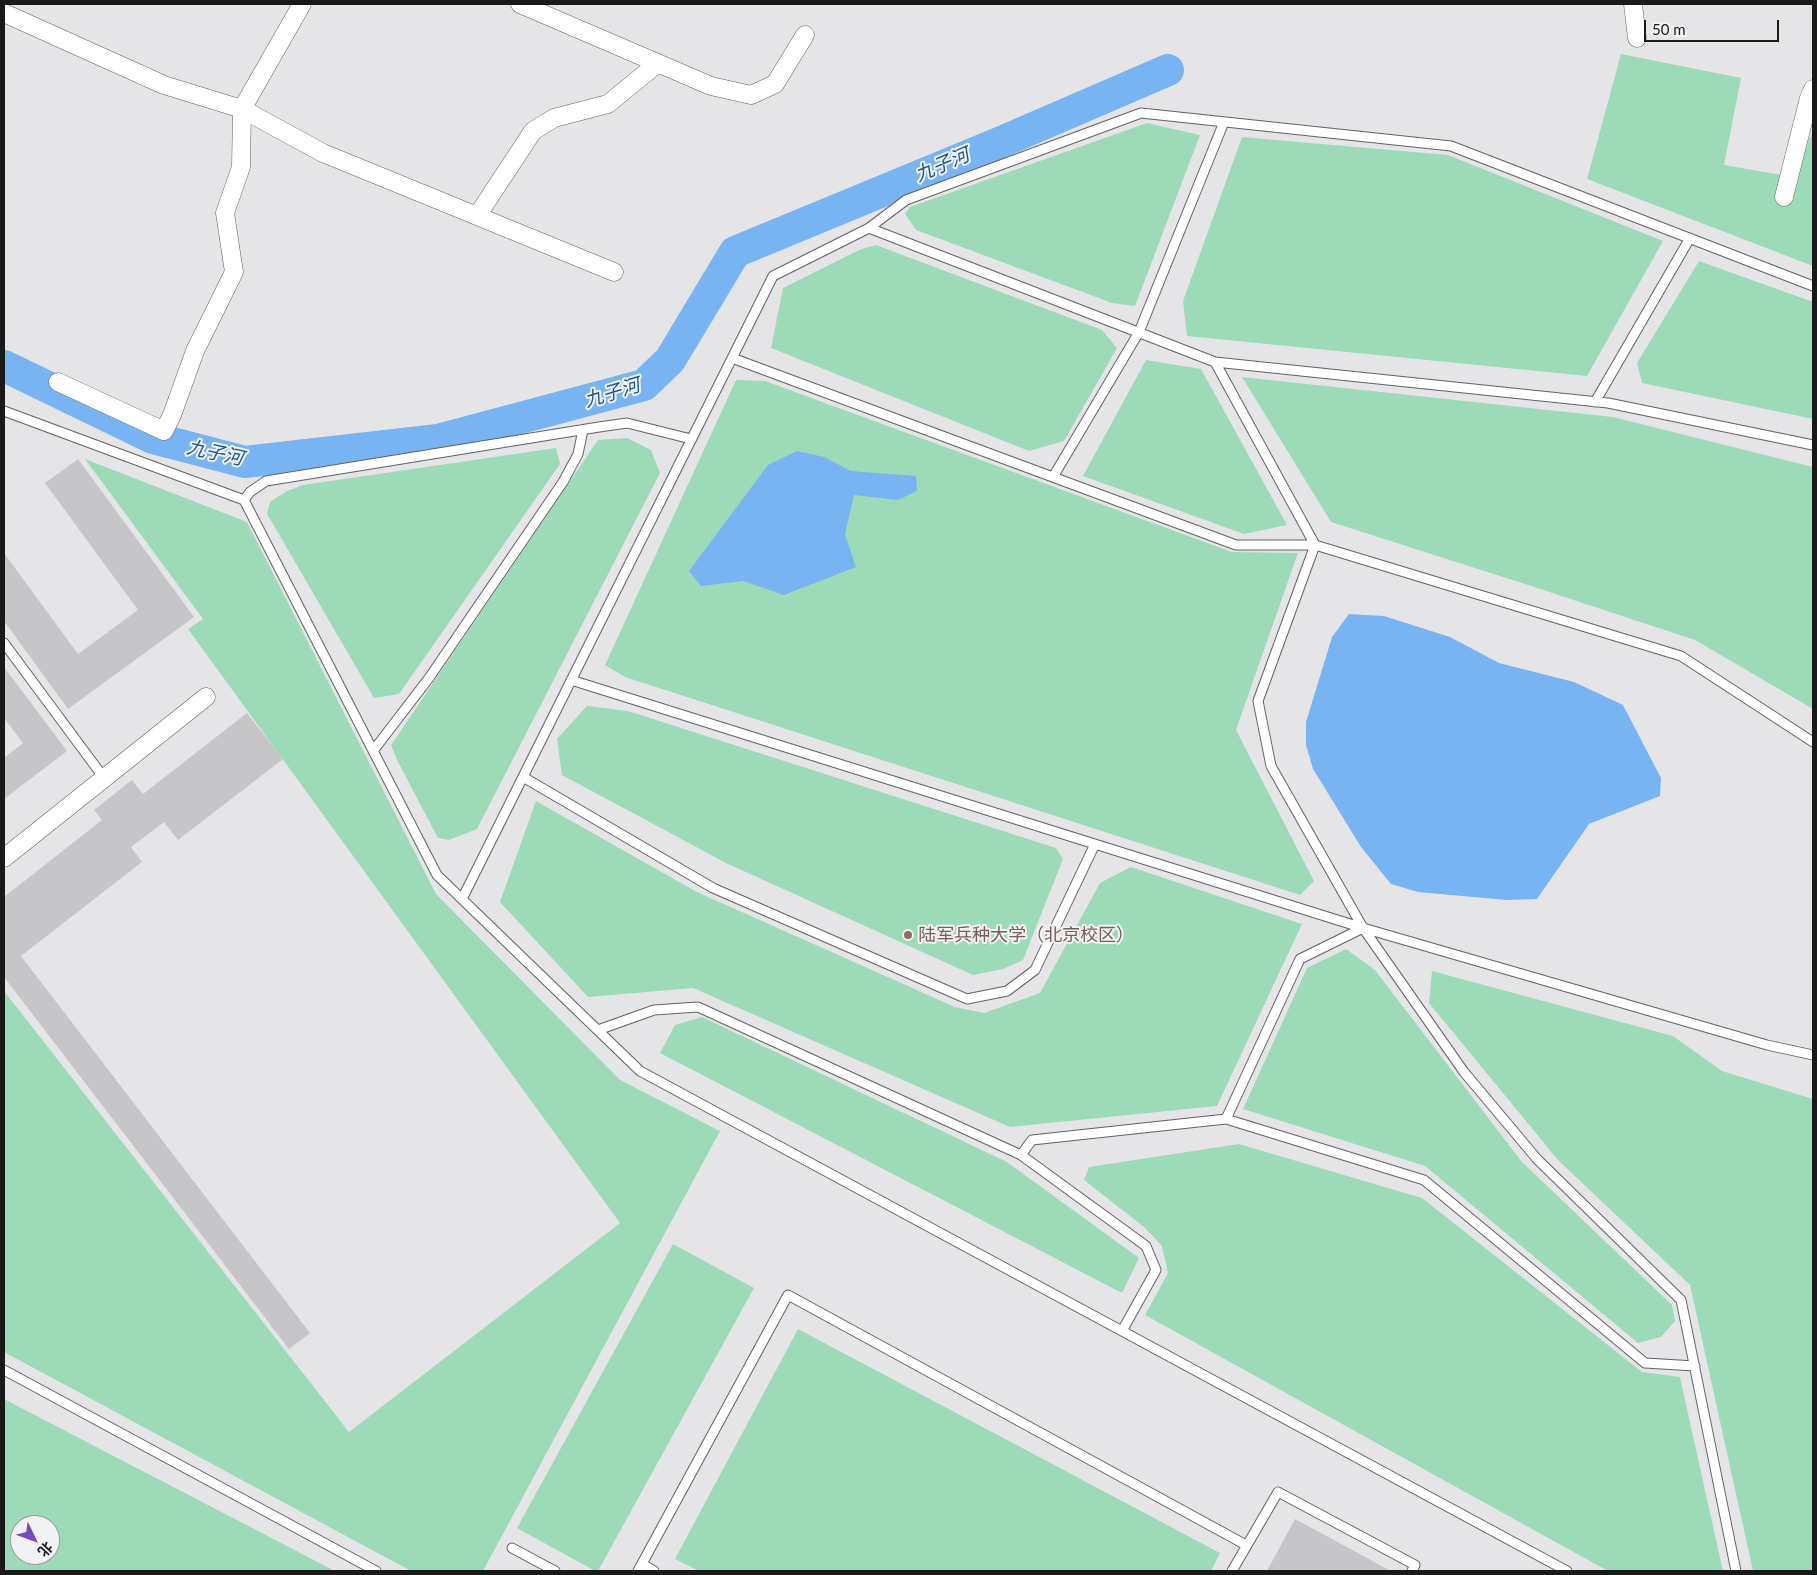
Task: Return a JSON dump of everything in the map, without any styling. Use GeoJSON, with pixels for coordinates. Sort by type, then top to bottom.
{"type":"FeatureCollection","features":[{"type":"Feature","properties":{"kind":"street"},"geometry":{"type":"LineString","coordinates":[[58,382],[164,431],[172,415],[195,351],[234,272],[225,213],[241,167],[242,109],[302,4]]}},
{"type":"Feature","properties":{"kind":"street"},"geometry":{"type":"LineString","coordinates":[[520,4],[710,86],[751,95],[775,84],[805,35]]}},
{"type":"Feature","properties":{"kind":"street"},"geometry":{"type":"LineString","coordinates":[[1633,4],[1637,38]]}},
{"type":"Feature","properties":{"kind":"street"},"geometry":{"type":"LineString","coordinates":[[4,13],[164,85],[242,109],[323,153],[614,272]]}},
{"type":"Feature","properties":{"kind":"street"},"geometry":{"type":"LineString","coordinates":[[477,216],[533,131],[554,118],[608,104],[658,63]]}},
{"type":"Feature","properties":{"kind":"street"},"geometry":{"type":"LineString","coordinates":[[1784,197],[1809,98],[1813,89]]}},
{"type":"Feature","properties":{"kind":"street"},"geometry":{"type":"LineString","coordinates":[[4,858],[206,697]]}},
{"type":"Feature","properties":{"kind":"lane"},"geometry":{"type":"LineString","coordinates":[[462,899],[773,276],[869,228],[906,200],[1141,113],[1451,146],[1813,286]]}},
{"type":"Feature","properties":{"kind":"lane"},"geometry":{"type":"LineString","coordinates":[[1053,477],[1139,332],[1224,122]]}},
{"type":"Feature","properties":{"kind":"lane"},"geometry":{"type":"LineString","coordinates":[[869,228],[1215,362],[1608,403],[1813,445]]}},
{"type":"Feature","properties":{"kind":"lane"},"geometry":{"type":"LineString","coordinates":[[1595,402],[1690,238]]}},
{"type":"Feature","properties":{"kind":"lane"},"geometry":{"type":"LineString","coordinates":[[732,358],[1236,545],[1315,545],[1681,656],[1813,742]]}},
{"type":"Feature","properties":{"kind":"lane"},"geometry":{"type":"LineString","coordinates":[[1215,362],[1315,545],[1258,701],[1272,766],[1363,928],[1464,1072],[1537,1159],[1681,1300],[1736,1571]]}},
{"type":"Feature","properties":{"kind":"lane"},"geometry":{"type":"LineString","coordinates":[[4,411],[244,500],[437,875],[640,1072],[1568,1571]]}},
{"type":"Feature","properties":{"kind":"lane"},"geometry":{"type":"LineString","coordinates":[[244,500],[250,492],[266,482],[627,423],[691,439]]}},
{"type":"Feature","properties":{"kind":"lane"},"geometry":{"type":"LineString","coordinates":[[373,751],[429,678],[563,482],[578,454],[582,430]]}},
{"type":"Feature","properties":{"kind":"lane"},"geometry":{"type":"LineString","coordinates":[[4,642],[104,778]]}},
{"type":"Feature","properties":{"kind":"lane"},"geometry":{"type":"LineString","coordinates":[[571,680],[1363,928],[1767,1045],[1813,1055]]}},
{"type":"Feature","properties":{"kind":"lane"},"geometry":{"type":"LineString","coordinates":[[523,776],[713,888],[967,999],[1007,990],[1035,970],[1095,844]]}},
{"type":"Feature","properties":{"kind":"lane"},"geometry":{"type":"LineString","coordinates":[[1226,1119],[1300,959],[1363,928]]}},
{"type":"Feature","properties":{"kind":"lane"},"geometry":{"type":"LineString","coordinates":[[598,1030],[654,1010],[698,1007],[1021,1155],[1146,1246],[1156,1270],[1122,1331]]}},
{"type":"Feature","properties":{"kind":"lane"},"geometry":{"type":"LineString","coordinates":[[1021,1155],[1032,1140],[1226,1119],[1424,1180],[1645,1363],[1695,1366]]}},
{"type":"Feature","properties":{"kind":"lane"},"geometry":{"type":"LineString","coordinates":[[654,1571],[640,1568],[788,1295],[1246,1544]]}},
{"type":"Feature","properties":{"kind":"lane"},"geometry":{"type":"LineString","coordinates":[[4,1370],[376,1571]]}},
{"type":"Feature","properties":{"kind":"lane"},"geometry":{"type":"LineString","coordinates":[[1232,1571],[1278,1492],[1415,1565],[1412,1571]]}},
{"type":"Feature","properties":{"kind":"lane"},"geometry":{"type":"LineString","coordinates":[[512,1548],[555,1571]]}},
{"type":"Feature","properties":{"kind":"green space"},"geometry":{"type":"Polygon","coordinates":[[[1621,54],[1741,78],[1724,165],[1788,176],[1813,132],[1813,266],[1587,179],[1621,54]]]}},
{"type":"Feature","properties":{"kind":"green space"},"geometry":{"type":"Polygon","coordinates":[[[1147,123],[1200,135],[1135,306],[1112,303],[916,230],[905,214],[910,207],[1147,123]]]}},
{"type":"Feature","properties":{"kind":"green space"},"geometry":{"type":"Polygon","coordinates":[[[1242,137],[1448,155],[1663,241],[1587,376],[1187,336],[1183,301],[1242,137]]]}},
{"type":"Feature","properties":{"kind":"green space"},"geometry":{"type":"Polygon","coordinates":[[[876,245],[1102,330],[1117,348],[1064,441],[1029,451],[771,348],[783,288],[859,250],[876,245]]]}},
{"type":"Feature","properties":{"kind":"green space"},"geometry":{"type":"Polygon","coordinates":[[[1699,261],[1813,302],[1813,419],[1642,383],[1637,363],[1699,261]]]}},
{"type":"Feature","properties":{"kind":"green space"},"geometry":{"type":"Polygon","coordinates":[[[1146,360],[1201,369],[1287,525],[1244,534],[1083,476],[1146,360]]]}},
{"type":"Feature","properties":{"kind":"green space"},"geometry":{"type":"Polygon","coordinates":[[[1242,377],[1613,417],[1813,467],[1813,709],[1695,640],[1331,522],[1242,377]]]}},
{"type":"Feature","properties":{"kind":"green space"},"geometry":{"type":"Polygon","coordinates":[[[736,380],[765,381],[1232,552],[1298,553],[1236,730],[1314,881],[1300,895],[625,677],[605,665],[736,380]]]}},
{"type":"Feature","properties":{"kind":"green space"},"geometry":{"type":"Polygon","coordinates":[[[627,438],[651,450],[660,473],[477,829],[449,840],[438,838],[391,745],[598,440],[627,438]]]}},
{"type":"Feature","properties":{"kind":"green space"},"geometry":{"type":"Polygon","coordinates":[[[556,448],[560,464],[399,694],[374,698],[267,514],[270,502],[287,491],[303,485],[556,448]]]}},
{"type":"Feature","properties":{"kind":"green space"},"geometry":{"type":"Polygon","coordinates":[[[85,459],[247,522],[436,894],[620,1080],[720,1131],[483,1571],[411,1571],[4,1352],[4,991],[349,1432],[620,1223],[188,629],[203,619],[85,459]]]}},
{"type":"Feature","properties":{"kind":"green space"},"geometry":{"type":"Polygon","coordinates":[[[587,706],[628,711],[1056,848],[1063,859],[1023,960],[1003,969],[973,975],[726,863],[562,775],[557,739],[587,706]]]}},
{"type":"Feature","properties":{"kind":"green space"},"geometry":{"type":"Polygon","coordinates":[[[536,801],[697,892],[955,1007],[984,1013],[1040,993],[1100,883],[1131,867],[1302,924],[1217,1106],[1010,1127],[693,988],[588,997],[500,902],[536,801]]]}},
{"type":"Feature","properties":{"kind":"green space"},"geometry":{"type":"Polygon","coordinates":[[[1346,949],[1375,970],[1522,1162],[1672,1305],[1675,1321],[1661,1337],[1638,1343],[1425,1166],[1243,1109],[1307,968],[1346,949]]]}},
{"type":"Feature","properties":{"kind":"green space"},"geometry":{"type":"Polygon","coordinates":[[[1432,971],[1673,1036],[1722,1071],[1813,1099],[1813,1571],[1753,1571],[1690,1285],[1558,1160],[1429,1003],[1432,971]]]}},
{"type":"Feature","properties":{"kind":"green space"},"geometry":{"type":"Polygon","coordinates":[[[702,1017],[1007,1162],[1139,1258],[1122,1293],[660,1053],[675,1025],[702,1017]]]}},
{"type":"Feature","properties":{"kind":"green space"},"geometry":{"type":"Polygon","coordinates":[[[1239,1144],[1422,1198],[1642,1372],[1680,1377],[1723,1571],[1608,1571],[1145,1315],[1168,1273],[1162,1246],[1144,1227],[1084,1180],[1089,1167],[1239,1144]]]}},
{"type":"Feature","properties":{"kind":"green space"},"geometry":{"type":"Polygon","coordinates":[[[673,1244],[754,1288],[598,1571],[595,1571],[517,1528],[673,1244]]]}},
{"type":"Feature","properties":{"kind":"green space"},"geometry":{"type":"Polygon","coordinates":[[[798,1329],[1220,1553],[1211,1571],[699,1571],[675,1559],[798,1329]]]}},
{"type":"Feature","properties":{"kind":"green space"},"geometry":{"type":"Polygon","coordinates":[[[4,1399],[335,1571],[4,1571],[4,1399]]]}},
{"type":"Feature","properties":{"kind":"water"},"geometry":{"type":"Polygon","coordinates":[[[797,451],[824,457],[851,471],[916,476],[917,491],[898,500],[854,495],[845,534],[856,567],[784,595],[743,581],[701,586],[689,571],[768,465],[797,451]]]}},
{"type":"Feature","properties":{"kind":"water"},"geometry":{"type":"Polygon","coordinates":[[[1349,614],[1384,616],[1450,637],[1499,663],[1574,682],[1623,705],[1661,778],[1660,796],[1589,824],[1537,899],[1507,900],[1418,892],[1391,884],[1361,847],[1313,769],[1306,745],[1306,722],[1332,637],[1349,614]]]}},
{"type":"Feature","properties":{"kind":"building"},"geometry":{"type":"Polygon","coordinates":[[[78,459],[194,617],[68,709],[4,621],[4,553],[78,654],[138,610],[45,483],[78,459]]]}},
{"type":"Feature","properties":{"kind":"building"},"geometry":{"type":"Polygon","coordinates":[[[4,667],[67,751],[4,799],[4,758],[23,743],[4,718],[4,667]]]}},
{"type":"Feature","properties":{"kind":"building"},"geometry":{"type":"Polygon","coordinates":[[[247,713],[283,759],[178,840],[164,822],[131,847],[142,862],[21,956],[310,1333],[289,1349],[4,977],[4,897],[102,820],[94,810],[132,780],[143,794],[247,713]]]}},
{"type":"Feature","properties":{"kind":"building"},"geometry":{"type":"Polygon","coordinates":[[[1295,1519],[1391,1571],[1267,1571],[1295,1519]]]}},
{"type":"Feature","properties":{"kind":"waterway","name":"九子河"},"geometry":{"type":"LineString","coordinates":[[4,366],[153,438],[245,462],[438,440],[644,385],[670,360],[735,252],[999,143],[1168,70]]}},
{"type":"Feature","properties":{"kind":"place","name":"陆军兵种大学（北京校区）"},"geometry":{"type":"Point","coordinates":[908,935]}}]}
